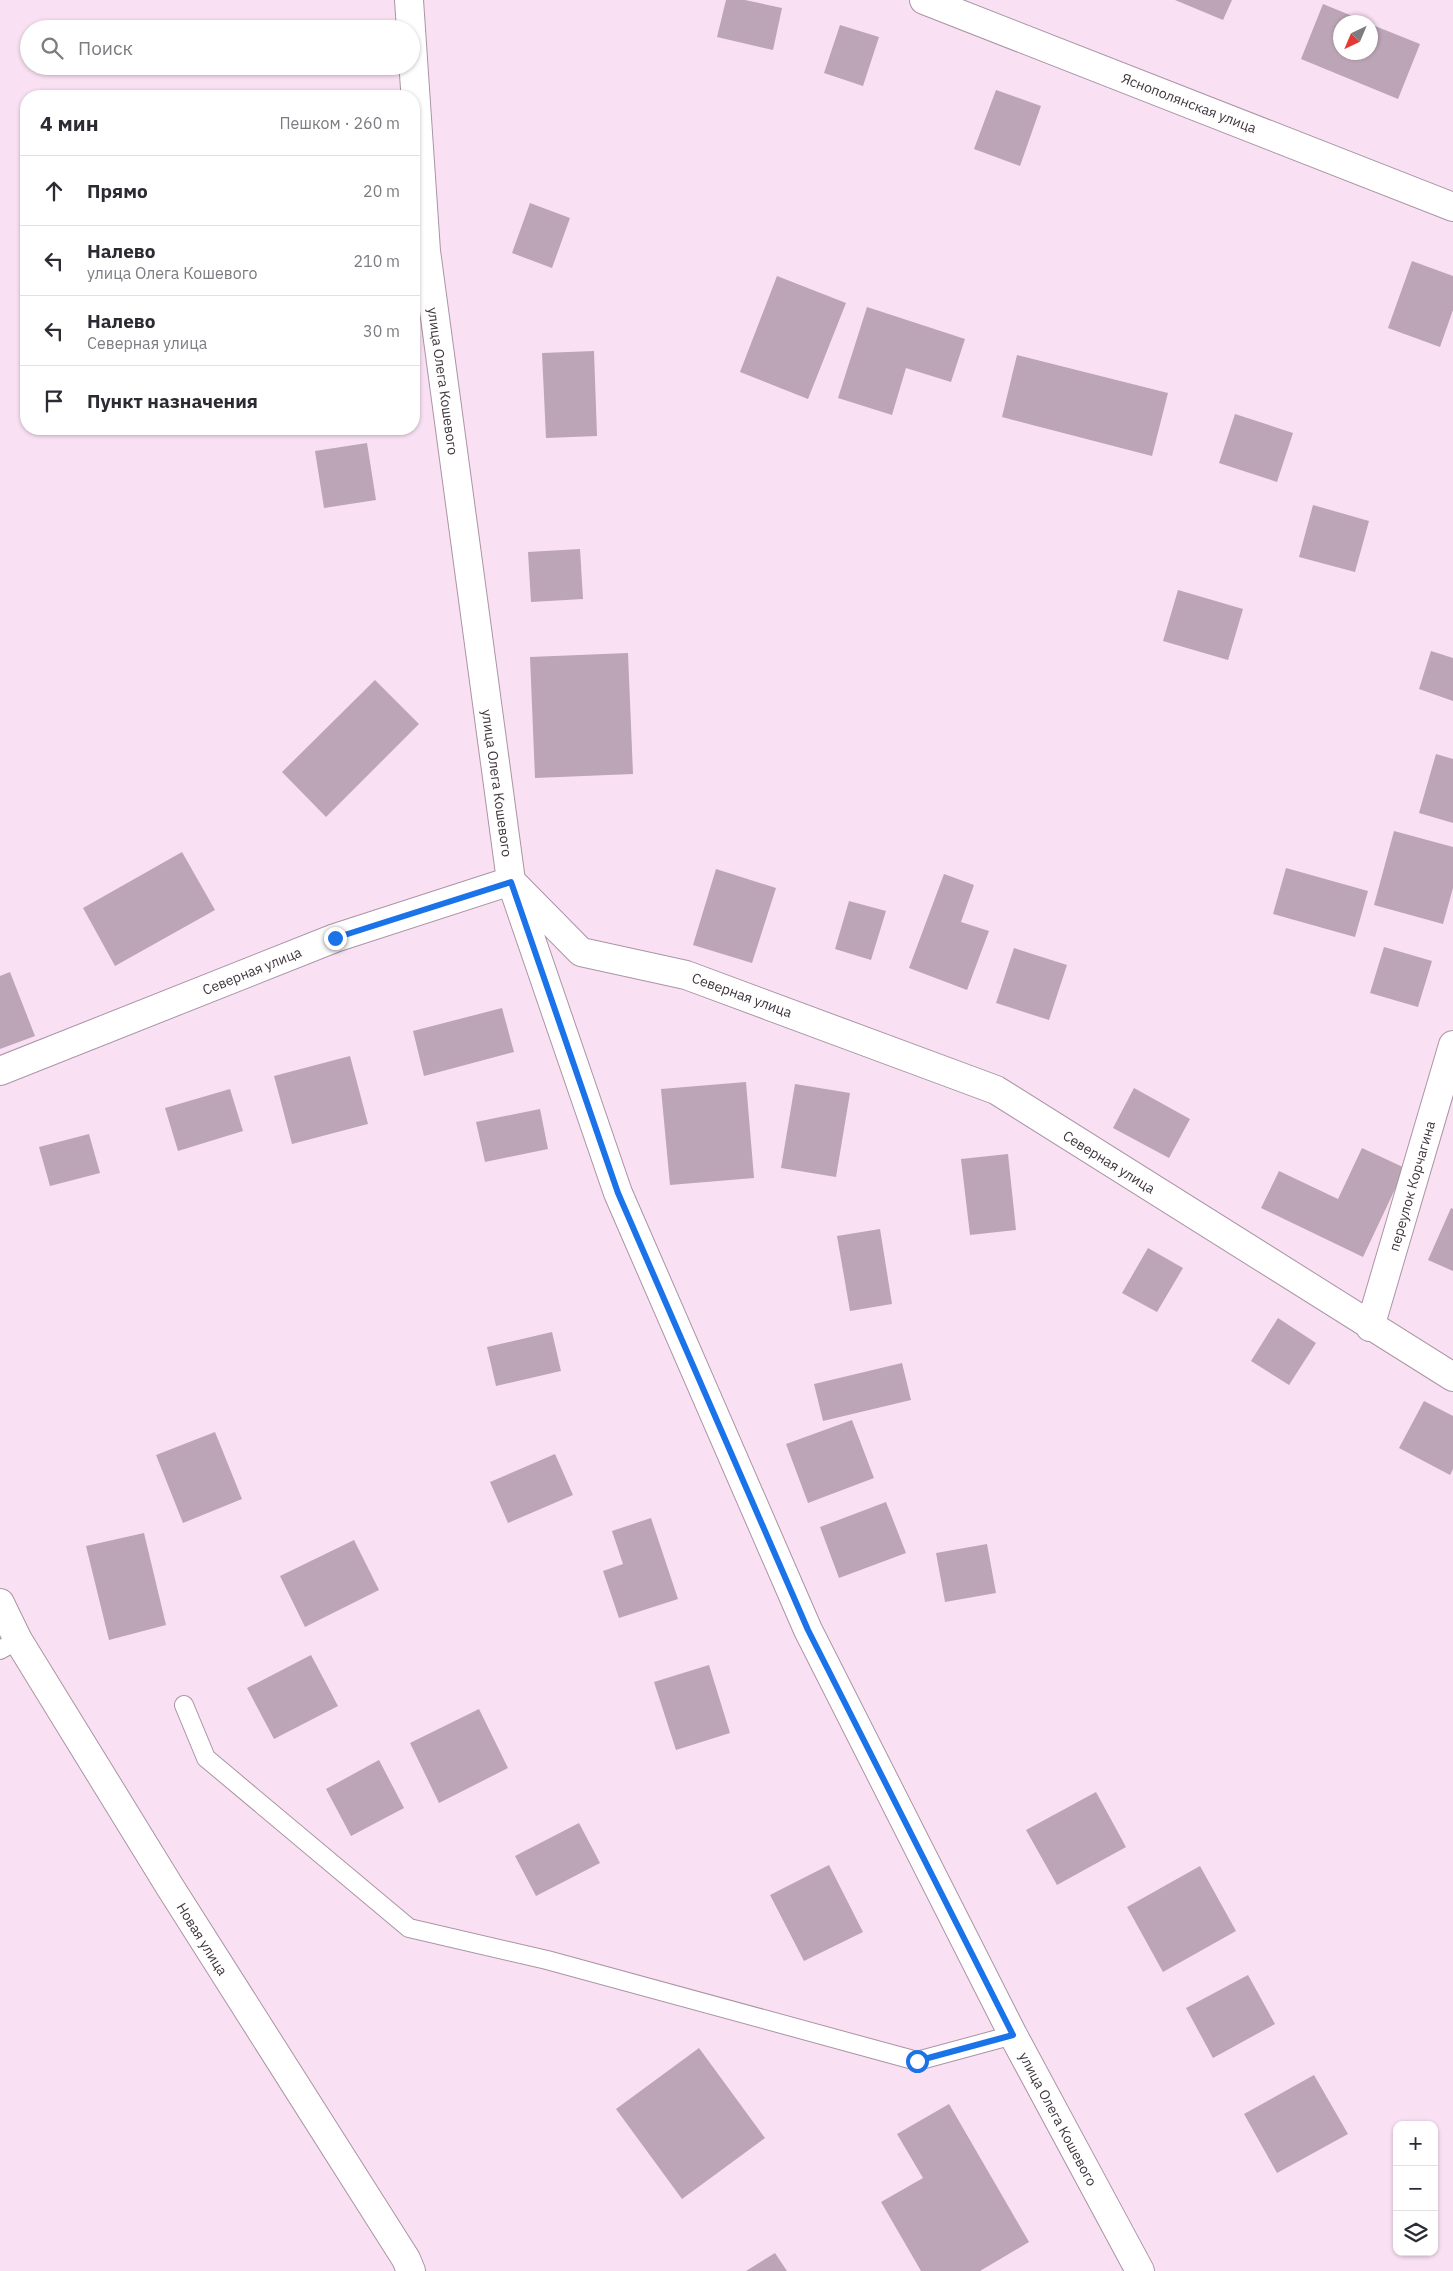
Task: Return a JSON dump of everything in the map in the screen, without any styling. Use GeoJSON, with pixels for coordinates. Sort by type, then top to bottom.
{"type":"FeatureCollection","features":[{"type":"Feature","properties":{"kind":"street","name":"улица Олега Кошевого"},"geometry":{"type":"LineString","coordinates":[[409,0],[410,20]]}},
{"type":"Feature","properties":{"kind":"street","name":"Яснополянская улица"},"geometry":{"type":"LineString","coordinates":[[924,0],[1453,207]]}},
{"type":"Feature","properties":{"kind":"street","name":"улица Олега Кошевого"},"geometry":{"type":"LineString","coordinates":[[414,75],[415,90]]}},
{"type":"Feature","properties":{"kind":"street","name":"улица Олега Кошевого"},"geometry":{"type":"LineString","coordinates":[[420,162],[426,251],[511,882],[618,1193],[808,1630],[1013,2035],[1140,2271]]}},
{"type":"Feature","properties":{"kind":"street","name":"Северная улица"},"geometry":{"type":"LineString","coordinates":[[0,1070],[335,938],[511,882],[581,952],[686,975],[996,1090],[1370,1327],[1453,1377]]}},
{"type":"Feature","properties":{"kind":"street","name":"переулок Корчагина"},"geometry":{"type":"LineString","coordinates":[[1370,1327],[1453,1045]]}},
{"type":"Feature","properties":{"kind":"street","name":"Новая улица"},"geometry":{"type":"LineString","coordinates":[[0,1603],[9,1645],[175,1895],[406,2259],[411,2271]]}},
{"type":"Feature","properties":{"kind":"lane"},"geometry":{"type":"LineString","coordinates":[[184,1705],[206,1758],[409,1928],[547,1960],[917,2061],[1013,2035]]}},
{"type":"Feature","properties":{"kind":"building"},"geometry":{"type":"Polygon","coordinates":[[[726,0],[745,0],[782,8],[773,50],[717,37],[726,0]]]}},
{"type":"Feature","properties":{"kind":"building"},"geometry":{"type":"Polygon","coordinates":[[[1175,0],[1232,0],[1223,20],[1175,0]]]}},
{"type":"Feature","properties":{"kind":"building"},"geometry":{"type":"Polygon","coordinates":[[[1323,4],[1350,15],[1333,15],[1333,60],[1378,60],[1378,27],[1420,44],[1398,99],[1301,59],[1323,4]]]}},
{"type":"Feature","properties":{"kind":"building"},"geometry":{"type":"Polygon","coordinates":[[[840,25],[879,37],[863,86],[824,73],[840,25]]]}},
{"type":"Feature","properties":{"kind":"building"},"geometry":{"type":"Polygon","coordinates":[[[996,90],[1041,106],[1020,166],[974,149],[996,90]]]}},
{"type":"Feature","properties":{"kind":"building"},"geometry":{"type":"Polygon","coordinates":[[[530,203],[570,218],[552,268],[512,253],[530,203]]]}},
{"type":"Feature","properties":{"kind":"building"},"geometry":{"type":"Polygon","coordinates":[[[1412,261],[1453,276],[1453,310],[1440,347],[1388,328],[1412,261]]]}},
{"type":"Feature","properties":{"kind":"building"},"geometry":{"type":"Polygon","coordinates":[[[777,276],[846,303],[808,399],[740,372],[777,276]]]}},
{"type":"Feature","properties":{"kind":"building"},"geometry":{"type":"Polygon","coordinates":[[[867,307],[965,339],[951,382],[906,368],[892,415],[838,398],[867,307]]]}},
{"type":"Feature","properties":{"kind":"building"},"geometry":{"type":"Polygon","coordinates":[[[594,351],[597,436],[546,438],[542,353],[594,351]]]}},
{"type":"Feature","properties":{"kind":"building"},"geometry":{"type":"Polygon","coordinates":[[[1017,355],[1168,393],[1152,456],[1002,417],[1017,355]]]}},
{"type":"Feature","properties":{"kind":"building"},"geometry":{"type":"Polygon","coordinates":[[[1235,414],[1293,433],[1277,482],[1219,463],[1235,414]]]}},
{"type":"Feature","properties":{"kind":"building"},"geometry":{"type":"Polygon","coordinates":[[[367,443],[376,500],[324,508],[315,451],[367,443]]]}},
{"type":"Feature","properties":{"kind":"building"},"geometry":{"type":"Polygon","coordinates":[[[1313,505],[1369,521],[1355,572],[1299,557],[1313,505]]]}},
{"type":"Feature","properties":{"kind":"building"},"geometry":{"type":"Polygon","coordinates":[[[580,549],[583,599],[531,602],[528,552],[580,549]]]}},
{"type":"Feature","properties":{"kind":"building"},"geometry":{"type":"Polygon","coordinates":[[[1178,590],[1243,609],[1228,660],[1163,641],[1178,590]]]}},
{"type":"Feature","properties":{"kind":"building"},"geometry":{"type":"Polygon","coordinates":[[[1431,651],[1453,658],[1453,701],[1419,689],[1431,651]]]}},
{"type":"Feature","properties":{"kind":"building"},"geometry":{"type":"Polygon","coordinates":[[[628,653],[633,774],[535,778],[530,657],[628,653]]]}},
{"type":"Feature","properties":{"kind":"building"},"geometry":{"type":"Polygon","coordinates":[[[375,680],[419,724],[326,817],[282,772],[375,680]]]}},
{"type":"Feature","properties":{"kind":"building"},"geometry":{"type":"Polygon","coordinates":[[[1436,754],[1453,759],[1453,823],[1419,813],[1436,754]]]}},
{"type":"Feature","properties":{"kind":"building"},"geometry":{"type":"Polygon","coordinates":[[[1394,831],[1453,847],[1453,888],[1443,924],[1374,905],[1394,831]]]}},
{"type":"Feature","properties":{"kind":"building"},"geometry":{"type":"Polygon","coordinates":[[[182,852],[215,910],[115,966],[83,908],[182,852]]]}},
{"type":"Feature","properties":{"kind":"building"},"geometry":{"type":"Polygon","coordinates":[[[1286,868],[1368,891],[1355,937],[1273,914],[1286,868]]]}},
{"type":"Feature","properties":{"kind":"building"},"geometry":{"type":"Polygon","coordinates":[[[716,869],[776,888],[752,963],[693,945],[716,869]]]}},
{"type":"Feature","properties":{"kind":"building"},"geometry":{"type":"Polygon","coordinates":[[[944,874],[974,885],[961,922],[989,931],[967,990],[909,968],[944,874]]]}},
{"type":"Feature","properties":{"kind":"building"},"geometry":{"type":"Polygon","coordinates":[[[849,901],[886,911],[871,960],[835,949],[849,901]]]}},
{"type":"Feature","properties":{"kind":"building"},"geometry":{"type":"Polygon","coordinates":[[[1384,947],[1432,961],[1418,1007],[1370,993],[1384,947]]]}},
{"type":"Feature","properties":{"kind":"building"},"geometry":{"type":"Polygon","coordinates":[[[1014,948],[1067,965],[1049,1020],[996,1003],[1014,948]]]}},
{"type":"Feature","properties":{"kind":"building"},"geometry":{"type":"Polygon","coordinates":[[[10,972],[35,1036],[0,1049],[0,976],[10,972]]]}},
{"type":"Feature","properties":{"kind":"building"},"geometry":{"type":"Polygon","coordinates":[[[502,1008],[514,1052],[424,1076],[413,1031],[502,1008]]]}},
{"type":"Feature","properties":{"kind":"building"},"geometry":{"type":"Polygon","coordinates":[[[350,1056],[368,1124],[292,1144],[274,1076],[350,1056]]]}},
{"type":"Feature","properties":{"kind":"building"},"geometry":{"type":"Polygon","coordinates":[[[746,1082],[754,1178],[670,1185],[661,1089],[746,1082]]]}},
{"type":"Feature","properties":{"kind":"building"},"geometry":{"type":"Polygon","coordinates":[[[795,1084],[850,1093],[836,1177],[781,1168],[795,1084]]]}},
{"type":"Feature","properties":{"kind":"building"},"geometry":{"type":"Polygon","coordinates":[[[1134,1088],[1190,1119],[1169,1158],[1113,1128],[1134,1088]]]}},
{"type":"Feature","properties":{"kind":"building"},"geometry":{"type":"Polygon","coordinates":[[[230,1089],[243,1131],[178,1151],[165,1108],[230,1089]]]}},
{"type":"Feature","properties":{"kind":"building"},"geometry":{"type":"Polygon","coordinates":[[[540,1109],[548,1149],[485,1162],[476,1122],[540,1109]]]}},
{"type":"Feature","properties":{"kind":"building"},"geometry":{"type":"Polygon","coordinates":[[[89,1134],[100,1173],[50,1186],[39,1147],[89,1134]]]}},
{"type":"Feature","properties":{"kind":"building"},"geometry":{"type":"Polygon","coordinates":[[[1362,1148],[1405,1168],[1363,1257],[1261,1208],[1279,1171],[1338,1199],[1362,1148]]]}},
{"type":"Feature","properties":{"kind":"building"},"geometry":{"type":"Polygon","coordinates":[[[1008,1154],[1016,1230],[970,1235],[961,1159],[1008,1154]]]}},
{"type":"Feature","properties":{"kind":"building"},"geometry":{"type":"Polygon","coordinates":[[[1451,1208],[1453,1209],[1453,1271],[1428,1260],[1451,1208]]]}},
{"type":"Feature","properties":{"kind":"building"},"geometry":{"type":"Polygon","coordinates":[[[880,1229],[892,1304],[850,1311],[837,1236],[880,1229]]]}},
{"type":"Feature","properties":{"kind":"building"},"geometry":{"type":"Polygon","coordinates":[[[1148,1248],[1183,1268],[1157,1312],[1122,1293],[1148,1248]]]}},
{"type":"Feature","properties":{"kind":"building"},"geometry":{"type":"Polygon","coordinates":[[[1278,1318],[1316,1343],[1289,1385],[1251,1361],[1278,1318]]]}},
{"type":"Feature","properties":{"kind":"building"},"geometry":{"type":"Polygon","coordinates":[[[552,1332],[561,1371],[496,1386],[487,1347],[552,1332]]]}},
{"type":"Feature","properties":{"kind":"building"},"geometry":{"type":"Polygon","coordinates":[[[902,1363],[911,1400],[823,1421],[814,1384],[902,1363]]]}},
{"type":"Feature","properties":{"kind":"building"},"geometry":{"type":"Polygon","coordinates":[[[1424,1401],[1453,1416],[1453,1469],[1450,1475],[1399,1448],[1424,1401]]]}},
{"type":"Feature","properties":{"kind":"building"},"geometry":{"type":"Polygon","coordinates":[[[852,1420],[874,1478],[808,1503],[786,1444],[852,1420]]]}},
{"type":"Feature","properties":{"kind":"building"},"geometry":{"type":"Polygon","coordinates":[[[215,1432],[242,1499],[183,1523],[156,1455],[215,1432]]]}},
{"type":"Feature","properties":{"kind":"building"},"geometry":{"type":"Polygon","coordinates":[[[555,1454],[573,1495],[508,1523],[490,1482],[555,1454]]]}},
{"type":"Feature","properties":{"kind":"building"},"geometry":{"type":"Polygon","coordinates":[[[886,1502],[906,1553],[839,1578],[820,1527],[886,1502]]]}},
{"type":"Feature","properties":{"kind":"building"},"geometry":{"type":"Polygon","coordinates":[[[651,1518],[678,1599],[619,1618],[603,1571],[623,1564],[612,1531],[651,1518]]]}},
{"type":"Feature","properties":{"kind":"building"},"geometry":{"type":"Polygon","coordinates":[[[144,1533],[166,1625],[109,1640],[86,1546],[144,1533]]]}},
{"type":"Feature","properties":{"kind":"building"},"geometry":{"type":"Polygon","coordinates":[[[354,1540],[379,1590],[305,1627],[280,1576],[354,1540]]]}},
{"type":"Feature","properties":{"kind":"building"},"geometry":{"type":"Polygon","coordinates":[[[987,1544],[996,1593],[945,1602],[936,1553],[987,1544]]]}},
{"type":"Feature","properties":{"kind":"building"},"geometry":{"type":"Polygon","coordinates":[[[311,1655],[338,1706],[274,1739],[247,1688],[311,1655]]]}},
{"type":"Feature","properties":{"kind":"building"},"geometry":{"type":"Polygon","coordinates":[[[709,1665],[730,1733],[676,1750],[654,1682],[709,1665]]]}},
{"type":"Feature","properties":{"kind":"building"},"geometry":{"type":"Polygon","coordinates":[[[479,1709],[508,1768],[439,1803],[410,1743],[479,1709]]]}},
{"type":"Feature","properties":{"kind":"building"},"geometry":{"type":"Polygon","coordinates":[[[379,1760],[404,1808],[351,1836],[326,1789],[379,1760]]]}},
{"type":"Feature","properties":{"kind":"building"},"geometry":{"type":"Polygon","coordinates":[[[1096,1792],[1126,1847],[1057,1885],[1026,1830],[1096,1792]]]}},
{"type":"Feature","properties":{"kind":"building"},"geometry":{"type":"Polygon","coordinates":[[[579,1823],[600,1863],[536,1896],[515,1856],[579,1823]]]}},
{"type":"Feature","properties":{"kind":"building"},"geometry":{"type":"Polygon","coordinates":[[[829,1865],[863,1932],[804,1961],[770,1895],[829,1865]]]}},
{"type":"Feature","properties":{"kind":"building"},"geometry":{"type":"Polygon","coordinates":[[[1200,1866],[1236,1931],[1163,1972],[1127,1907],[1200,1866]]]}},
{"type":"Feature","properties":{"kind":"building"},"geometry":{"type":"Polygon","coordinates":[[[1248,1975],[1275,2024],[1213,2058],[1186,2008],[1248,1975]]]}},
{"type":"Feature","properties":{"kind":"building"},"geometry":{"type":"Polygon","coordinates":[[[699,2048],[765,2138],[682,2199],[616,2109],[699,2048]]]}},
{"type":"Feature","properties":{"kind":"building"},"geometry":{"type":"Polygon","coordinates":[[[1314,2075],[1348,2134],[1277,2173],[1244,2114],[1314,2075]]]}},
{"type":"Feature","properties":{"kind":"building"},"geometry":{"type":"Polygon","coordinates":[[[949,2104],[1029,2242],[980,2271],[921,2271],[881,2202],[923,2178],[897,2134],[949,2104]]]}},
{"type":"Feature","properties":{"kind":"building"},"geometry":{"type":"Polygon","coordinates":[[[775,2253],[787,2271],[746,2271],[775,2253]]]}},
{"type":"Feature","properties":{"kind":"route"},"geometry":{"type":"LineString","coordinates":[[335,938],[511,882],[618,1193],[808,1630],[1013,2035],[917,2061]]}}]}
